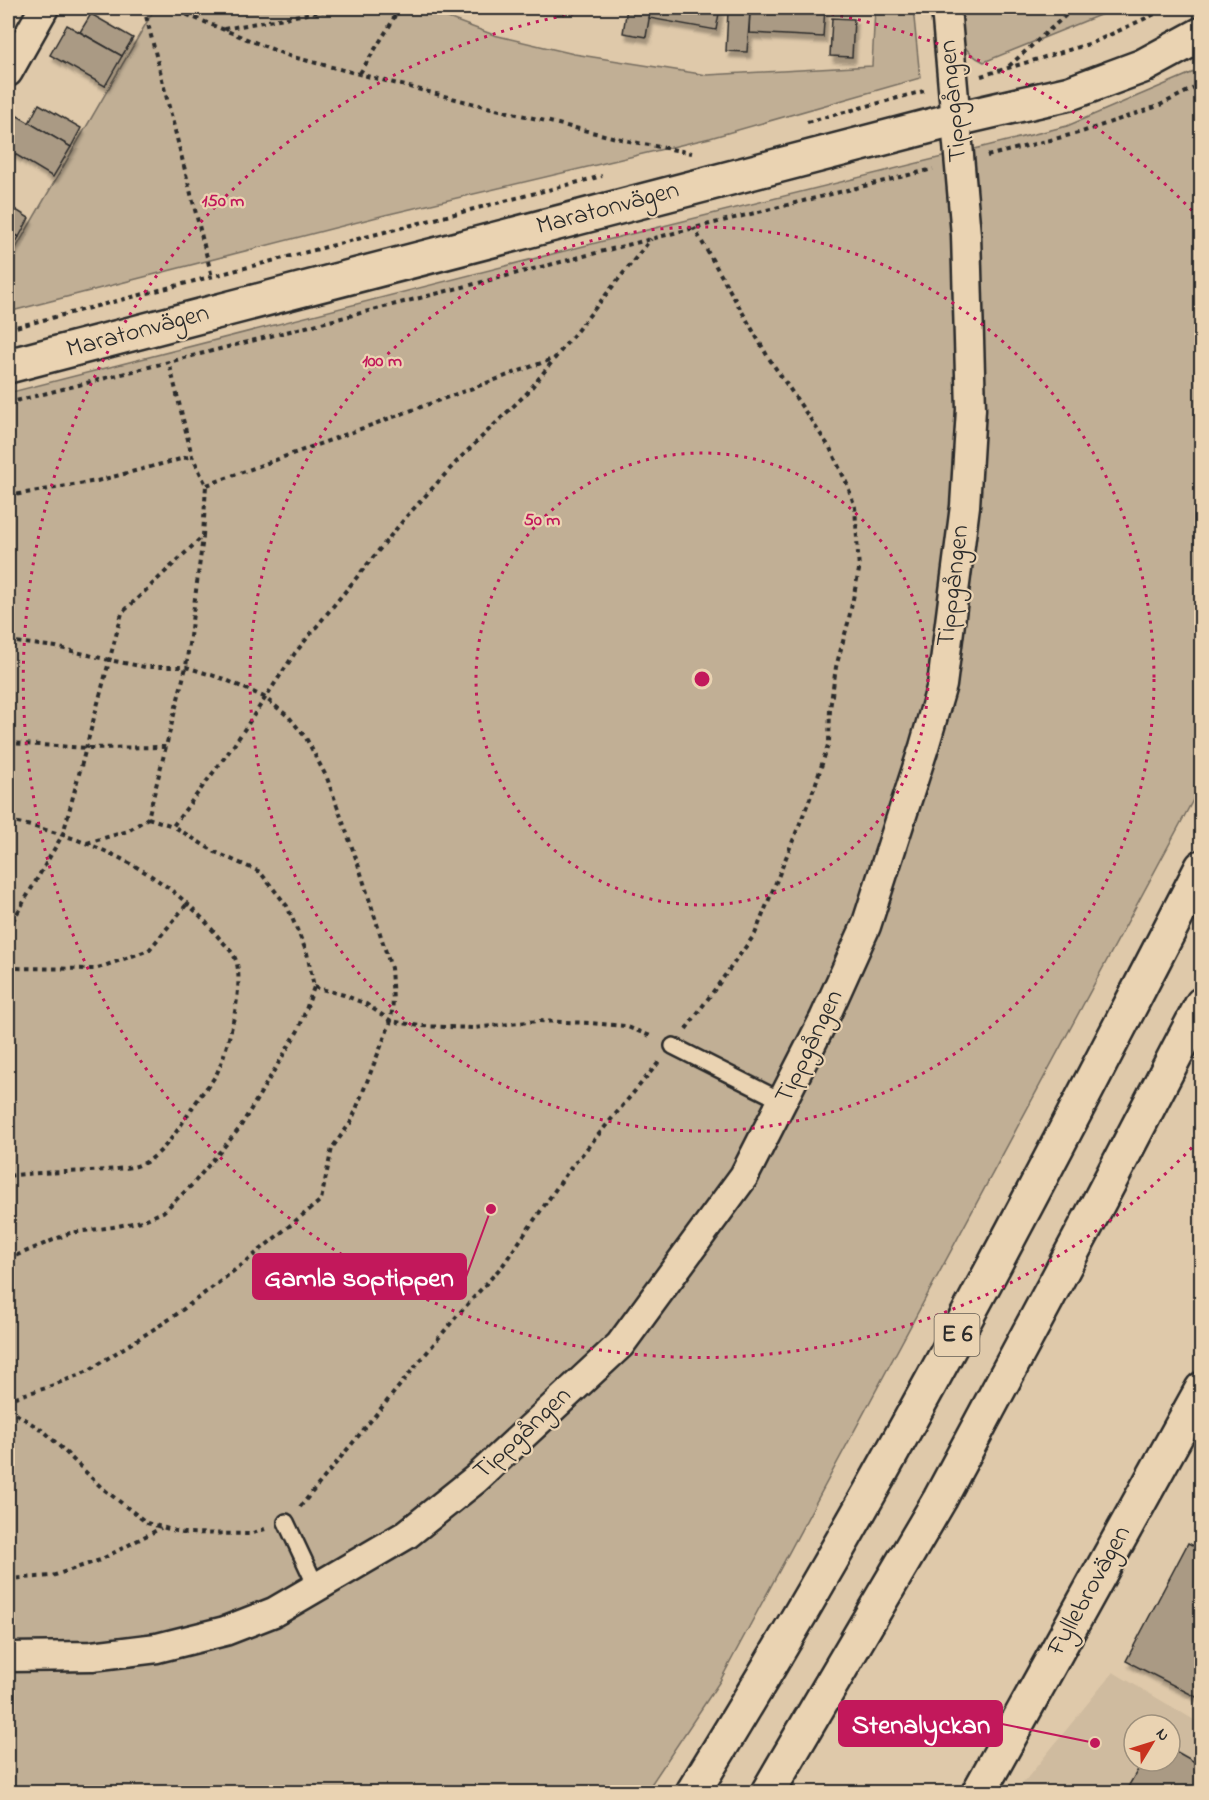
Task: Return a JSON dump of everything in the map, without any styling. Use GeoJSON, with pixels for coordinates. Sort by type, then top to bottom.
{"type":"FeatureCollection","features":[{"type":"Feature","properties":{"kind":"main road","name":"Maratonvägen"},"geometry":{"type":"LineString","coordinates":[[8,366],[957,119],[1070,93],[1143,66],[1202,34]]}},
{"type":"Feature","properties":{"kind":"main road","name":"E 6"},"geometry":{"type":"LineString","coordinates":[[693,1792],[884,1470],[1045,1171],[1202,867]]}},
{"type":"Feature","properties":{"kind":"main road","name":"E 6"},"geometry":{"type":"LineString","coordinates":[[768,1792],[940,1499],[1202,1004]]}},
{"type":"Feature","properties":{"kind":"main road","name":"Fyllebrovägen"},"geometry":{"type":"LineString","coordinates":[[979,1792],[1202,1389]]}},
{"type":"Feature","properties":{"kind":"street"},"geometry":{"type":"LineString","coordinates":[[8,72],[44,8]]}},
{"type":"Feature","properties":{"kind":"street","name":"Tippgången"},"geometry":{"type":"LineString","coordinates":[[8,1657],[92,1656],[157,1648],[225,1631],[274,1612],[406,1535],[476,1479],[620,1345],[744,1176],[784,1102],[866,926],[942,685],[965,506],[970,409],[966,235],[946,8]]}},
{"type":"Feature","properties":{"kind":"lane"},"geometry":{"type":"LineString","coordinates":[[673,1046],[784,1102]]}},
{"type":"Feature","properties":{"kind":"lane"},"geometry":{"type":"LineString","coordinates":[[286,1522],[317,1588]]}},
{"type":"Feature","properties":{"kind":"path"},"geometry":{"type":"LineString","coordinates":[[144,8],[213,277]]}},
{"type":"Feature","properties":{"kind":"path"},"geometry":{"type":"LineString","coordinates":[[170,8],[290,56],[486,107],[633,142],[692,153],[681,156]]}},
{"type":"Feature","properties":{"kind":"path"},"geometry":{"type":"LineString","coordinates":[[223,29],[339,8]]}},
{"type":"Feature","properties":{"kind":"path"},"geometry":{"type":"LineString","coordinates":[[360,73],[392,22],[398,8]]}},
{"type":"Feature","properties":{"kind":"path"},"geometry":{"type":"LineString","coordinates":[[1006,68],[1074,8]]}},
{"type":"Feature","properties":{"kind":"path"},"geometry":{"type":"LineString","coordinates":[[804,123],[953,84],[1092,43],[1168,8]]}},
{"type":"Feature","properties":{"kind":"path"},"geometry":{"type":"LineString","coordinates":[[8,403],[694,228],[1082,132],[1158,106],[1202,84]]}},
{"type":"Feature","properties":{"kind":"path"},"geometry":{"type":"LineString","coordinates":[[8,329],[611,173]]}},
{"type":"Feature","properties":{"kind":"path"},"geometry":{"type":"LineString","coordinates":[[8,1409],[45,1432],[101,1486],[147,1523],[183,1533],[250,1534],[286,1522],[456,1317],[503,1265],[569,1170],[624,1101],[673,1046],[755,933],[816,786],[830,742],[830,709],[836,668],[859,570],[855,507],[831,448],[763,348],[694,228]]}},
{"type":"Feature","properties":{"kind":"path"},"geometry":{"type":"LineString","coordinates":[[173,826],[234,745],[295,653],[406,518],[460,458],[528,392],[652,239]]}},
{"type":"Feature","properties":{"kind":"path"},"geometry":{"type":"LineString","coordinates":[[206,485],[555,358]]}},
{"type":"Feature","properties":{"kind":"path"},"geometry":{"type":"LineString","coordinates":[[85,843],[128,831],[148,818],[186,668],[203,536],[206,485],[192,456],[169,362]]}},
{"type":"Feature","properties":{"kind":"path"},"geometry":{"type":"LineString","coordinates":[[8,496],[97,482],[192,456]]}},
{"type":"Feature","properties":{"kind":"path"},"geometry":{"type":"LineString","coordinates":[[8,929],[63,834],[122,613],[203,536]]}},
{"type":"Feature","properties":{"kind":"path"},"geometry":{"type":"LineString","coordinates":[[8,641],[56,647],[146,667],[186,668],[224,679],[264,697],[289,717],[306,738],[327,778],[358,864],[391,968],[393,1001],[391,1021],[351,1122],[332,1148],[321,1200],[243,1264],[173,1317],[86,1372],[46,1388],[8,1399]]}},
{"type":"Feature","properties":{"kind":"path"},"geometry":{"type":"LineString","coordinates":[[8,743],[87,748],[166,747]]}},
{"type":"Feature","properties":{"kind":"path"},"geometry":{"type":"LineString","coordinates":[[8,1259],[70,1233],[142,1221],[163,1212],[192,1185],[238,1129],[299,1029],[314,987],[307,953],[287,906],[260,872],[215,852],[173,826],[148,818]]}},
{"type":"Feature","properties":{"kind":"path"},"geometry":{"type":"LineString","coordinates":[[8,821],[63,834],[114,855],[161,883],[201,916],[235,958],[239,985],[235,1016],[217,1073],[157,1156],[138,1166],[98,1171],[28,1173],[8,1176]]}},
{"type":"Feature","properties":{"kind":"path"},"geometry":{"type":"LineString","coordinates":[[8,968],[95,969],[150,950],[187,904]]}},
{"type":"Feature","properties":{"kind":"path"},"geometry":{"type":"LineString","coordinates":[[314,987],[366,1004],[391,1021],[420,1026],[474,1028],[538,1022],[590,1023],[625,1026],[673,1046]]}},
{"type":"Feature","properties":{"kind":"path"},"geometry":{"type":"LineString","coordinates":[[8,1579],[51,1576],[100,1560],[162,1528]]}},
{"type":"Feature","properties":{"kind":"shaded area"},"geometry":{"type":"Polygon","coordinates":[[[155,8],[421,8],[494,35],[574,54],[707,75],[872,66],[875,8],[913,8],[920,78],[710,138],[385,215],[8,312],[8,262],[155,8]]]}},
{"type":"Feature","properties":{"kind":"shaded area"},"geometry":{"type":"Polygon","coordinates":[[[963,8],[1117,8],[984,62],[968,52],[965,46],[962,34],[963,8]]]}},
{"type":"Feature","properties":{"kind":"shaded area"},"geometry":{"type":"Polygon","coordinates":[[[1201,69],[1201,785],[720,1681],[646,1792],[8,1792],[8,393],[619,237],[1067,126],[1201,69]]]}},
{"type":"Feature","properties":{"kind":"shaded area"},"geometry":{"type":"Polygon","coordinates":[[[1113,1672],[1201,1724],[1201,1792],[1016,1792],[1113,1672]]]}},
{"type":"Feature","properties":{"kind":"building"},"geometry":{"type":"Polygon","coordinates":[[[627,8],[651,8],[646,37],[623,33],[627,8]]]}},
{"type":"Feature","properties":{"kind":"building"},"geometry":{"type":"Polygon","coordinates":[[[651,8],[720,8],[716,30],[649,18],[651,8]]]}},
{"type":"Feature","properties":{"kind":"building"},"geometry":{"type":"Polygon","coordinates":[[[750,8],[825,8],[823,37],[749,33],[750,8]]]}},
{"type":"Feature","properties":{"kind":"building"},"geometry":{"type":"Polygon","coordinates":[[[728,11],[750,12],[747,52],[726,51],[728,11]]]}},
{"type":"Feature","properties":{"kind":"building"},"geometry":{"type":"Polygon","coordinates":[[[91,14],[133,38],[122,56],[80,32],[91,14]]]}},
{"type":"Feature","properties":{"kind":"building"},"geometry":{"type":"Polygon","coordinates":[[[832,18],[854,19],[852,57],[830,56],[832,18]]]}},
{"type":"Feature","properties":{"kind":"building"},"geometry":{"type":"Polygon","coordinates":[[[67,25],[122,56],[105,86],[50,55],[67,25]]]}},
{"type":"Feature","properties":{"kind":"building"},"geometry":{"type":"Polygon","coordinates":[[[39,104],[81,128],[71,147],[29,123],[39,104]]]}},
{"type":"Feature","properties":{"kind":"building"},"geometry":{"type":"Polygon","coordinates":[[[16,115],[71,147],[53,177],[8,150],[8,130],[16,115]]]}},
{"type":"Feature","properties":{"kind":"building"},"geometry":{"type":"Polygon","coordinates":[[[8,205],[29,218],[19,237],[8,230],[8,205]]]}},
{"type":"Feature","properties":{"kind":"building"},"geometry":{"type":"Polygon","coordinates":[[[8,230],[19,237],[8,256],[8,230]]]}},
{"type":"Feature","properties":{"kind":"building"},"geometry":{"type":"Polygon","coordinates":[[[1188,1543],[1202,1550],[1202,1700],[1126,1661],[1188,1543]]]}},
{"type":"Feature","properties":{"kind":"building"},"geometry":{"type":"Polygon","coordinates":[[[1182,1755],[1202,1766],[1202,1792],[1125,1792],[1136,1773],[1182,1773],[1182,1755]]]}},
{"type":"Feature","properties":{"kind":"place","name":"Gamla soptippen"},"geometry":{"type":"Point","coordinates":[491,1209]}},
{"type":"Feature","properties":{"kind":"place","name":"Stenalyckan"},"geometry":{"type":"Point","coordinates":[1095,1743]}}]}
